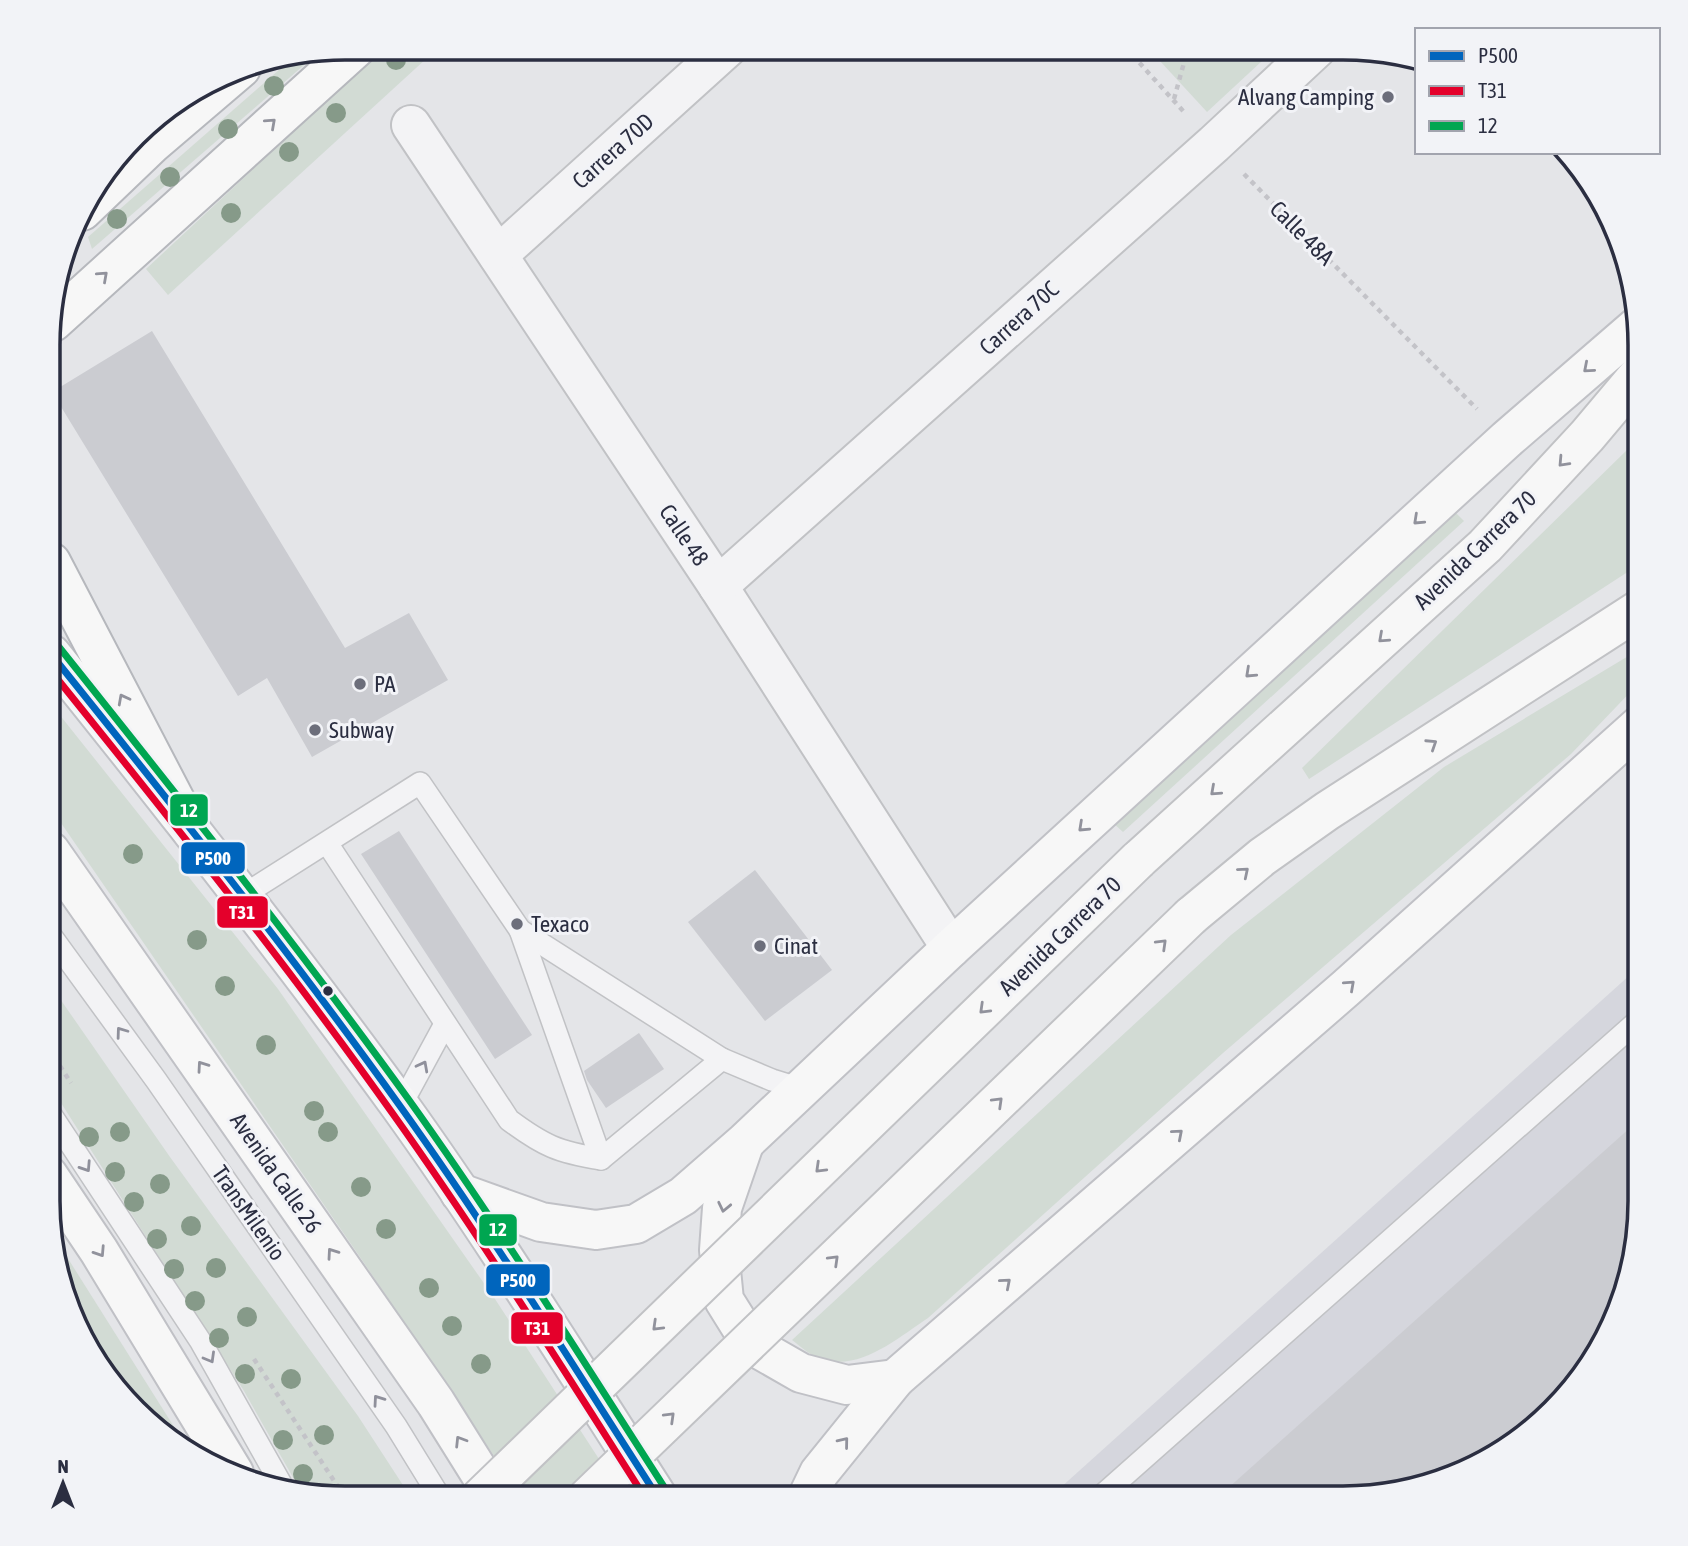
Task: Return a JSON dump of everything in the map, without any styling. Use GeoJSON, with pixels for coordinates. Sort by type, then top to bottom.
{"type":"FeatureCollection","features":[{"type":"Feature","properties":{"kind":"main road"},"geometry":{"type":"LineString","coordinates":[[61,316],[343,60]]}},
{"type":"Feature","properties":{"kind":"main road"},"geometry":{"type":"LineString","coordinates":[[108,186],[212,93]]}},
{"type":"Feature","properties":{"kind":"main road"},"geometry":{"type":"LineString","coordinates":[[460,1193],[541,1222],[596,1230],[636,1224],[684,1196],[1507,439],[1628,334]]}},
{"type":"Feature","properties":{"kind":"main road","name":"Avenida Carrera 70"},"geometry":{"type":"LineString","coordinates":[[492,1486],[1139,860],[1485,546],[1587,436],[1628,387]]}},
{"type":"Feature","properties":{"kind":"main road"},"geometry":{"type":"LineString","coordinates":[[60,579],[188,825]]}},
{"type":"Feature","properties":{"kind":"main road"},"geometry":{"type":"LineString","coordinates":[[599,1486],[1191,916],[1262,857],[1327,811],[1628,617]]}},
{"type":"Feature","properties":{"kind":"main road"},"geometry":{"type":"LineString","coordinates":[[60,665],[188,825],[400,1107],[460,1193],[651,1486]]}},
{"type":"Feature","properties":{"kind":"main road"},"geometry":{"type":"LineString","coordinates":[[813,1486],[819,1473],[895,1379],[1346,988],[1628,736]]}},
{"type":"Feature","properties":{"kind":"main road","name":"Avenida Calle 26"},"geometry":{"type":"LineString","coordinates":[[60,865],[428,1392],[488,1486]]}},
{"type":"Feature","properties":{"kind":"main road"},"geometry":{"type":"LineString","coordinates":[[745,1142],[722,1208],[719,1250],[724,1300],[752,1346],[801,1373],[847,1385],[895,1379]]}},
{"type":"Feature","properties":{"kind":"main road"},"geometry":{"type":"LineString","coordinates":[[60,1193],[99,1251],[226,1460]]}},
{"type":"Feature","properties":{"kind":"street","name":"Carrera 70D"},"geometry":{"type":"LineString","coordinates":[[498,256],[713,60]]}},
{"type":"Feature","properties":{"kind":"street","name":"Carrera 70C"},"geometry":{"type":"LineString","coordinates":[[718,586],[1214,144],[1304,60]]}},
{"type":"Feature","properties":{"kind":"street","name":"Calle 48"},"geometry":{"type":"LineString","coordinates":[[411,125],[718,586],[951,948]]}},
{"type":"Feature","properties":{"kind":"lane"},"geometry":{"type":"LineString","coordinates":[[242,896],[420,783],[520,930],[601,1159]]}},
{"type":"Feature","properties":{"kind":"lane"},"geometry":{"type":"LineString","coordinates":[[327,843],[509,1119],[536,1140],[566,1153],[601,1159],[722,1059]]}},
{"type":"Feature","properties":{"kind":"lane"},"geometry":{"type":"LineString","coordinates":[[520,930],[722,1059],[801,1089]]}},
{"type":"Feature","properties":{"kind":"lane","name":"TransMilenio"},"geometry":{"type":"LineString","coordinates":[[60,948],[156,1080],[381,1404],[432,1486]]}},
{"type":"Feature","properties":{"kind":"lane"},"geometry":{"type":"LineString","coordinates":[[400,1107],[445,1024]]}},
{"type":"Feature","properties":{"kind":"lane"},"geometry":{"type":"LineString","coordinates":[[1112,1486],[1628,1029]]}},
{"type":"Feature","properties":{"kind":"lane"},"geometry":{"type":"LineString","coordinates":[[60,1128],[201,1342],[279,1479]]}},
{"type":"Feature","properties":{"kind":"path","name":"Calle 48A"},"geometry":{"type":"LineString","coordinates":[[1137,60],[1214,144],[1482,414]]}},
{"type":"Feature","properties":{"kind":"path"},"geometry":{"type":"LineString","coordinates":[[1174,100],[1185,60]]}},
{"type":"Feature","properties":{"kind":"shaded area"},"geometry":{"type":"Polygon","coordinates":[[[370,60],[425,60],[168,295],[146,269],[370,60]]]}},
{"type":"Feature","properties":{"kind":"shaded area"},"geometry":{"type":"Polygon","coordinates":[[[1159,60],[1263,60],[1207,112],[1159,60]]]}},
{"type":"Feature","properties":{"kind":"shaded area"},"geometry":{"type":"Polygon","coordinates":[[[307,62],[92,249],[88,237],[283,66],[307,62]]]}},
{"type":"Feature","properties":{"kind":"shaded area"},"geometry":{"type":"Polygon","coordinates":[[[1627,450],[1628,572],[1309,779],[1302,768],[1627,450]]]}},
{"type":"Feature","properties":{"kind":"shaded area"},"geometry":{"type":"Polygon","coordinates":[[[1454,511],[1464,521],[1123,832],[1112,822],[1454,511]]]}},
{"type":"Feature","properties":{"kind":"shaded area"},"geometry":{"type":"Polygon","coordinates":[[[1628,656],[1628,695],[1571,754],[1223,1053],[928,1318],[889,1345],[860,1358],[845,1361],[830,1361],[815,1356],[792,1340],[1231,935],[1444,767],[1628,656]]]}},
{"type":"Feature","properties":{"kind":"shaded area"},"geometry":{"type":"Polygon","coordinates":[[[60,715],[278,989],[495,1299],[617,1486],[514,1486],[60,822],[60,715]]]}},
{"type":"Feature","properties":{"kind":"shaded area"},"geometry":{"type":"Polygon","coordinates":[[[1628,977],[1628,1220],[1623,1257],[1607,1310],[1590,1344],[1570,1375],[1531,1416],[1486,1448],[1452,1465],[1417,1477],[1380,1484],[1062,1486],[1628,977]]]}},
{"type":"Feature","properties":{"kind":"shaded area"},"geometry":{"type":"Polygon","coordinates":[[[60,999],[170,1157],[358,1416],[404,1486],[326,1486],[296,1482],[244,1391],[60,1101],[60,999]]]}},
{"type":"Feature","properties":{"kind":"shaded area"},"geometry":{"type":"Polygon","coordinates":[[[64,1253],[177,1432],[143,1403],[108,1360],[81,1310],[64,1253]]]}},
{"type":"Feature","properties":{"kind":"building"},"geometry":{"type":"Polygon","coordinates":[[[152,331],[345,648],[409,613],[448,680],[312,757],[267,678],[238,696],[60,405],[60,387],[152,331]]]}},
{"type":"Feature","properties":{"kind":"building"},"geometry":{"type":"Polygon","coordinates":[[[399,831],[532,1035],[495,1059],[361,854],[399,831]]]}},
{"type":"Feature","properties":{"kind":"building","name":"Cinat"},"geometry":{"type":"Polygon","coordinates":[[[755,870],[832,970],[765,1021],[688,922],[755,870]]]}},
{"type":"Feature","properties":{"kind":"building"},"geometry":{"type":"Polygon","coordinates":[[[639,1033],[664,1069],[606,1108],[584,1071],[639,1033]]]}},
{"type":"Feature","properties":{"kind":"building"},"geometry":{"type":"Polygon","coordinates":[[[1628,1130],[1628,1220],[1623,1257],[1613,1293],[1599,1327],[1570,1375],[1531,1416],[1486,1448],[1452,1465],[1417,1477],[1362,1486],[1230,1486],[1628,1130]]]}},
{"type":"Feature","properties":{"kind":"transit line","name":"12"},"geometry":{"type":"LineString","coordinates":[[60,648],[193,815],[409,1100],[509,1245],[664,1486]]}},
{"type":"Feature","properties":{"kind":"transit line","name":"P500"},"geometry":{"type":"LineString","coordinates":[[60,665],[272,934],[400,1106],[500,1251],[651,1486]]}},
{"type":"Feature","properties":{"kind":"transit line","name":"T31"},"geometry":{"type":"LineString","coordinates":[[60,682],[268,945],[393,1114],[490,1256],[638,1486]]}},
{"type":"Feature","properties":{"kind":"place","name":"Alvang Camping"},"geometry":{"type":"Point","coordinates":[1388,97]}},
{"type":"Feature","properties":{"kind":"place","name":"PA"},"geometry":{"type":"Point","coordinates":[360,684]}},
{"type":"Feature","properties":{"kind":"place","name":"Subway"},"geometry":{"type":"Point","coordinates":[315,730]}},
{"type":"Feature","properties":{"kind":"place","name":"Texaco"},"geometry":{"type":"Point","coordinates":[517,924]}},
{"type":"Feature","properties":{"kind":"place","name":"Cinat"},"geometry":{"type":"Point","coordinates":[760,946]}}]}
